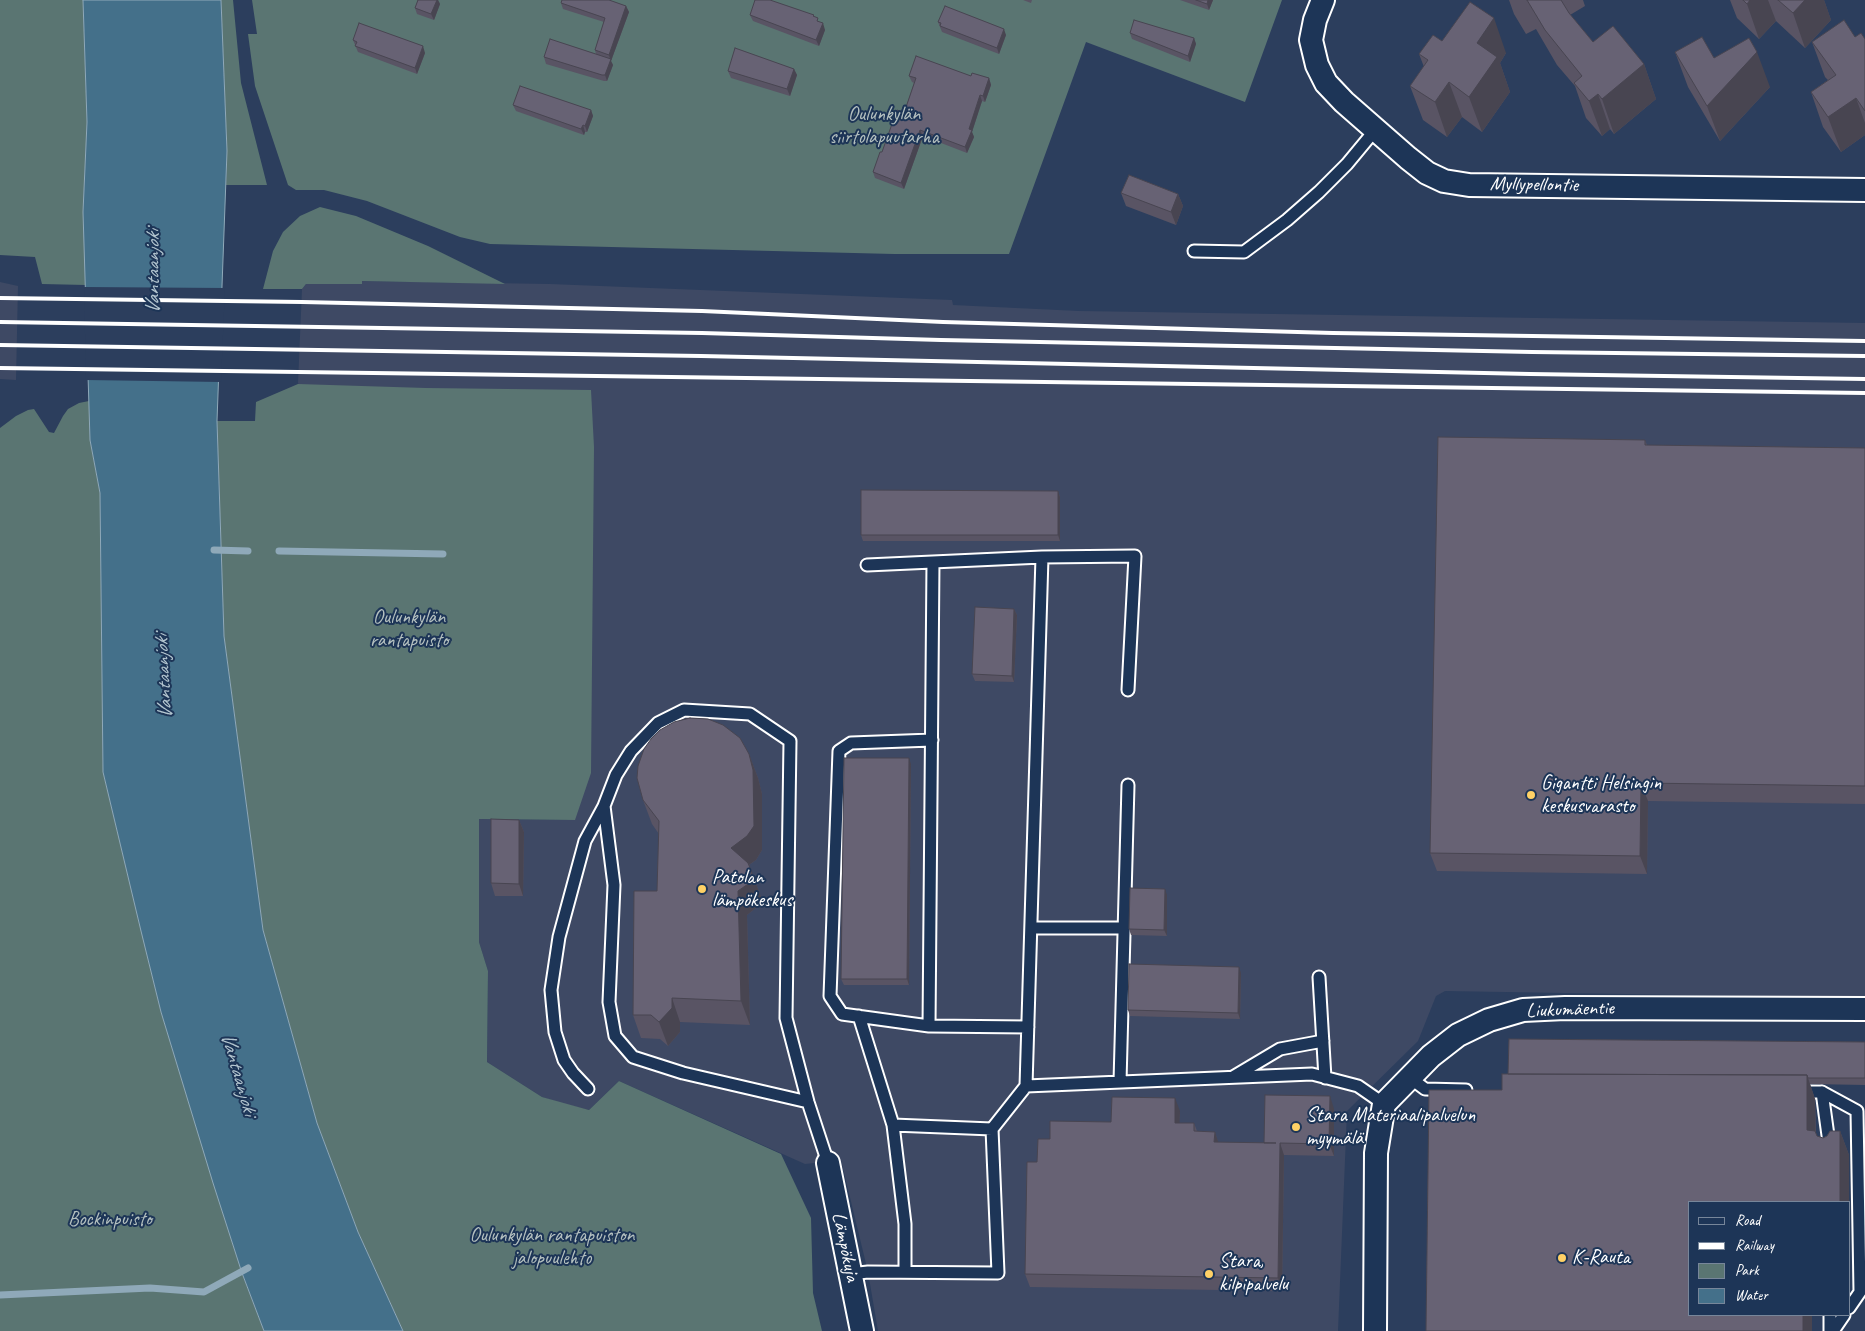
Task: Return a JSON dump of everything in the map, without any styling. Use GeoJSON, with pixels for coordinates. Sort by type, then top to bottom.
{"type":"FeatureCollection","features":[{"type":"Feature","properties":{"kind":"street","name":"Myllypellontie"},"geometry":{"type":"LineString","coordinates":[[1322,0],[1311,40],[1316,65],[1326,82],[1344,102],[1427,173],[1444,181],[1458,183],[1865,190]]}},
{"type":"Feature","properties":{"kind":"street","name":"Liukumäentie"},"geometry":{"type":"LineString","coordinates":[[1384,1104],[1430,1056],[1458,1035],[1489,1020],[1524,1010],[1564,1008],[1865,1009]]}},
{"type":"Feature","properties":{"kind":"street"},"geometry":{"type":"LineString","coordinates":[[1375,1331],[1376,1154],[1384,1104]]}},
{"type":"Feature","properties":{"kind":"street","name":"Lämpökuja"},"geometry":{"type":"LineString","coordinates":[[828,1163],[862,1331]]}},
{"type":"Feature","properties":{"kind":"lane"},"geometry":{"type":"LineString","coordinates":[[1194,251],[1244,252],[1287,220],[1319,192],[1347,164],[1376,129]]}},
{"type":"Feature","properties":{"kind":"lane"},"geometry":{"type":"LineString","coordinates":[[850,1274],[905,1272],[998,1273],[992,1129],[1026,1086],[1042,556]]}},
{"type":"Feature","properties":{"kind":"lane"},"geometry":{"type":"LineString","coordinates":[[867,565],[1042,556],[1135,556],[1128,690]]}},
{"type":"Feature","properties":{"kind":"lane"},"geometry":{"type":"LineString","coordinates":[[929,1026],[933,562]]}},
{"type":"Feature","properties":{"kind":"lane"},"geometry":{"type":"LineString","coordinates":[[588,1089],[564,1060],[555,1032],[551,990],[558,937],[585,841],[604,806],[616,775],[631,751],[658,723],[684,710],[750,714],[790,741],[786,1018],[808,1102],[828,1163]]}},
{"type":"Feature","properties":{"kind":"lane"},"geometry":{"type":"LineString","coordinates":[[932,740],[851,743],[839,751],[830,996],[842,1014],[929,1026],[1028,1028]]}},
{"type":"Feature","properties":{"kind":"lane"},"geometry":{"type":"LineString","coordinates":[[1120,1082],[1128,785]]}},
{"type":"Feature","properties":{"kind":"lane"},"geometry":{"type":"LineString","coordinates":[[604,806],[614,885],[609,1002],[615,1036],[633,1057],[683,1072],[808,1102]]}},
{"type":"Feature","properties":{"kind":"lane"},"geometry":{"type":"LineString","coordinates":[[1031,928],[1124,928]]}},
{"type":"Feature","properties":{"kind":"lane"},"geometry":{"type":"LineString","coordinates":[[1319,977],[1325,1078]]}},
{"type":"Feature","properties":{"kind":"lane"},"geometry":{"type":"LineString","coordinates":[[859,1016],[893,1125],[905,1224],[905,1272]]}},
{"type":"Feature","properties":{"kind":"lane"},"geometry":{"type":"LineString","coordinates":[[1232,1078],[1280,1049],[1323,1041]]}},
{"type":"Feature","properties":{"kind":"lane"},"geometry":{"type":"LineString","coordinates":[[1026,1086],[1312,1074],[1358,1086],[1384,1104]]}},
{"type":"Feature","properties":{"kind":"lane"},"geometry":{"type":"LineString","coordinates":[[1408,1077],[1425,1089],[1480,1091]]}},
{"type":"Feature","properties":{"kind":"lane"},"geometry":{"type":"LineString","coordinates":[[1783,1092],[1822,1092],[1857,1111],[1860,1292],[1850,1307]]}},
{"type":"Feature","properties":{"kind":"lane"},"geometry":{"type":"LineString","coordinates":[[1822,1092],[1831,1155]]}},
{"type":"Feature","properties":{"kind":"lane"},"geometry":{"type":"LineString","coordinates":[[893,1125],[992,1129]]}},
{"type":"Feature","properties":{"kind":"lane"},"geometry":{"type":"LineString","coordinates":[[1830,1316],[1832,1331]]}},
{"type":"Feature","properties":{"kind":"lane"},"geometry":{"type":"LineString","coordinates":[[1832,1331],[1843,1316]]}},
{"type":"Feature","properties":{"kind":"shaded area"},"geometry":{"type":"Polygon","coordinates":[[[362,281],[550,284],[952,300],[953,305],[1079,311],[1865,323],[1865,998],[1445,991],[1436,996],[1418,1041],[1347,1111],[1338,1331],[878,1331],[868,1272],[841,1160],[805,1164],[619,1081],[589,1110],[560,1103],[542,1097],[487,1062],[488,971],[479,942],[479,819],[575,820],[298,383],[302,289],[306,284],[361,284],[362,281]]]}},
{"type":"Feature","properties":{"kind":"shaded area"},"geometry":{"type":"Polygon","coordinates":[[[0,282],[18,286],[16,380],[0,379],[0,282]]]}},
{"type":"Feature","properties":{"kind":"green space"},"geometry":{"type":"Polygon","coordinates":[[[0,0],[83,0],[87,122],[83,212],[86,285],[42,284],[35,257],[0,255],[0,0]]]}},
{"type":"Feature","properties":{"kind":"green space"},"geometry":{"type":"Polygon","coordinates":[[[221,0],[233,0],[241,83],[267,185],[226,185],[227,151],[221,0]]]}},
{"type":"Feature","properties":{"kind":"green space","name":"Oulunkylän siirtolapuutarha"},"geometry":{"type":"Polygon","coordinates":[[[252,0],[1282,0],[1245,102],[1086,42],[1009,254],[894,254],[490,244],[460,237],[367,201],[324,190],[296,190],[288,185],[255,86],[248,34],[257,34],[252,0]]]}},
{"type":"Feature","properties":{"kind":"green space"},"geometry":{"type":"Polygon","coordinates":[[[320,207],[356,216],[428,246],[505,284],[362,281],[362,284],[306,284],[302,289],[263,289],[273,251],[283,232],[300,216],[320,207]]]}},
{"type":"Feature","properties":{"kind":"green space","name":"Oulunkylän rantapuisto"},"geometry":{"type":"Polygon","coordinates":[[[298,384],[591,390],[594,447],[591,773],[575,820],[479,819],[479,942],[488,971],[487,1062],[542,1097],[589,1110],[619,1081],[781,1154],[811,1218],[813,1293],[822,1331],[403,1331],[358,1232],[317,1123],[263,930],[224,636],[217,421],[255,421],[256,402],[298,384]]]}},
{"type":"Feature","properties":{"kind":"green space","name":"Bockinpuisto"},"geometry":{"type":"Polygon","coordinates":[[[89,401],[90,440],[100,493],[103,772],[161,1012],[242,1273],[264,1331],[0,1331],[0,428],[16,416],[34,409],[49,432],[54,433],[68,409],[79,403],[89,401]]]}},
{"type":"Feature","properties":{"kind":"water","name":"Vantaanjoki"},"geometry":{"type":"Polygon","coordinates":[[[83,0],[221,0],[227,151],[217,421],[224,636],[263,930],[317,1123],[358,1232],[403,1331],[264,1331],[242,1273],[213,1183],[161,1012],[141,931],[103,772],[100,493],[90,440],[83,212],[87,122],[83,0]]]}},
{"type":"Feature","properties":{"kind":"pier"},"geometry":{"type":"Polygon","coordinates":[[[84,287],[225,288],[221,382],[86,380],[84,287]]]}},
{"type":"Feature","properties":{"kind":"building"},"geometry":{"type":"Polygon","coordinates":[[[418,0],[437,0],[431,14],[415,8],[418,0]]]}},
{"type":"Feature","properties":{"kind":"building"},"geometry":{"type":"Polygon","coordinates":[[[562,0],[609,0],[626,6],[609,55],[595,50],[605,18],[561,3],[562,0]]]}},
{"type":"Feature","properties":{"kind":"building"},"geometry":{"type":"Polygon","coordinates":[[[755,0],[770,0],[814,15],[818,18],[817,21],[823,23],[816,40],[750,15],[755,0]]]}},
{"type":"Feature","properties":{"kind":"building"},"geometry":{"type":"Polygon","coordinates":[[[1196,0],[1208,0],[1207,4],[1196,0]]]}},
{"type":"Feature","properties":{"kind":"building"},"geometry":{"type":"Polygon","coordinates":[[[1527,0],[1561,0],[1569,13],[1593,42],[1613,26],[1644,64],[1602,99],[1598,94],[1589,101],[1574,83],[1582,76],[1545,30],[1527,0]]]}},
{"type":"Feature","properties":{"kind":"building"},"geometry":{"type":"Polygon","coordinates":[[[1778,0],[1805,0],[1793,13],[1778,0]]]}},
{"type":"Feature","properties":{"kind":"building"},"geometry":{"type":"Polygon","coordinates":[[[1470,2],[1494,18],[1477,43],[1497,57],[1469,97],[1449,82],[1435,102],[1410,86],[1428,60],[1419,54],[1433,35],[1442,41],[1470,2]]]}},
{"type":"Feature","properties":{"kind":"building"},"geometry":{"type":"Polygon","coordinates":[[[945,6],[1004,29],[997,48],[940,26],[941,23],[938,22],[945,6]]]}},
{"type":"Feature","properties":{"kind":"building"},"geometry":{"type":"Polygon","coordinates":[[[1134,20],[1194,38],[1188,56],[1130,33],[1134,20]]]}},
{"type":"Feature","properties":{"kind":"building"},"geometry":{"type":"Polygon","coordinates":[[[1844,20],[1855,37],[1861,33],[1865,39],[1865,111],[1856,98],[1828,117],[1811,92],[1836,75],[1812,42],[1844,20]]]}},
{"type":"Feature","properties":{"kind":"building"},"geometry":{"type":"Polygon","coordinates":[[[359,23],[423,46],[415,68],[355,46],[357,42],[353,40],[359,23]]]}},
{"type":"Feature","properties":{"kind":"building"},"geometry":{"type":"Polygon","coordinates":[[[1702,37],[1714,58],[1749,38],[1757,52],[1707,106],[1675,52],[1702,37]]]}},
{"type":"Feature","properties":{"kind":"building"},"geometry":{"type":"Polygon","coordinates":[[[550,39],[611,59],[605,75],[544,57],[550,39]]]}},
{"type":"Feature","properties":{"kind":"building"},"geometry":{"type":"Polygon","coordinates":[[[735,48],[794,69],[787,89],[728,71],[735,48]]]}},
{"type":"Feature","properties":{"kind":"building"},"geometry":{"type":"Polygon","coordinates":[[[916,56],[971,76],[972,73],[989,78],[983,96],[980,95],[969,129],[972,130],[965,147],[920,130],[901,183],[873,172],[897,110],[904,113],[916,78],[909,76],[916,56]]]}},
{"type":"Feature","properties":{"kind":"building"},"geometry":{"type":"Polygon","coordinates":[[[520,86],[591,110],[585,126],[583,125],[581,129],[513,105],[520,86]]]}},
{"type":"Feature","properties":{"kind":"building"},"geometry":{"type":"Polygon","coordinates":[[[1129,175],[1178,194],[1171,212],[1121,193],[1129,175]]]}},
{"type":"Feature","properties":{"kind":"building"},"geometry":{"type":"Polygon","coordinates":[[[1438,437],[1645,440],[1645,445],[1865,448],[1865,786],[1641,783],[1640,856],[1430,853],[1438,437]]]}},
{"type":"Feature","properties":{"kind":"building"},"geometry":{"type":"Polygon","coordinates":[[[861,490],[1058,491],[1058,535],[861,535],[861,490]]]}},
{"type":"Feature","properties":{"kind":"building"},"geometry":{"type":"Polygon","coordinates":[[[975,607],[1014,609],[1012,676],[972,674],[975,607]]]}},
{"type":"Feature","properties":{"kind":"building","name":"Patolan lämpökeskus"},"geometry":{"type":"Polygon","coordinates":[[[690,718],[708,719],[723,725],[740,738],[749,754],[753,770],[754,826],[747,836],[731,848],[748,863],[752,873],[748,884],[738,891],[741,1001],[672,998],[672,1008],[659,1022],[651,1015],[633,1015],[634,891],[657,891],[659,821],[643,800],[637,778],[638,766],[644,749],[660,730],[674,722],[690,718]]]}},
{"type":"Feature","properties":{"kind":"building"},"geometry":{"type":"Polygon","coordinates":[[[844,758],[909,758],[907,979],[841,979],[844,758]]]}},
{"type":"Feature","properties":{"kind":"building"},"geometry":{"type":"Polygon","coordinates":[[[491,819],[519,820],[519,884],[491,883],[491,819]]]}},
{"type":"Feature","properties":{"kind":"building"},"geometry":{"type":"Polygon","coordinates":[[[1130,888],[1165,889],[1164,930],[1129,929],[1130,888]]]}},
{"type":"Feature","properties":{"kind":"building"},"geometry":{"type":"Polygon","coordinates":[[[1129,964],[1239,967],[1238,1013],[1128,1010],[1129,964]]]}},
{"type":"Feature","properties":{"kind":"building"},"geometry":{"type":"Polygon","coordinates":[[[1509,1039],[1865,1042],[1865,1078],[1808,1078],[1807,1075],[1508,1074],[1509,1039]]]}},
{"type":"Feature","properties":{"kind":"building","name":"K-Rauta"},"geometry":{"type":"Polygon","coordinates":[[[1502,1074],[1807,1075],[1807,1130],[1815,1131],[1817,1136],[1823,1138],[1830,1131],[1840,1131],[1840,1201],[1688,1201],[1688,1316],[1803,1316],[1803,1331],[1426,1331],[1429,1090],[1502,1090],[1502,1074]]]}},
{"type":"Feature","properties":{"kind":"building"},"geometry":{"type":"Polygon","coordinates":[[[1265,1095],[1330,1096],[1329,1144],[1280,1143],[1278,1278],[1025,1274],[1027,1162],[1037,1162],[1038,1139],[1050,1139],[1050,1121],[1111,1122],[1112,1097],[1175,1098],[1175,1123],[1194,1123],[1194,1131],[1215,1132],[1214,1142],[1264,1143],[1265,1095]]]}},
{"type":"Feature","properties":{"kind":"waterway"},"geometry":{"type":"LineString","coordinates":[[214,550],[248,551]]}},
{"type":"Feature","properties":{"kind":"waterway"},"geometry":{"type":"LineString","coordinates":[[279,551],[443,554]]}},
{"type":"Feature","properties":{"kind":"waterway"},"geometry":{"type":"LineString","coordinates":[[0,1295],[150,1288],[204,1292],[248,1268]]}},
{"type":"Feature","properties":{"kind":"railway"},"geometry":{"type":"LineString","coordinates":[[0,298],[302,302],[702,311],[943,322],[1333,333],[1865,341]]}},
{"type":"Feature","properties":{"kind":"railway"},"geometry":{"type":"LineString","coordinates":[[0,322],[702,333],[941,340],[1532,352],[1865,356]]}},
{"type":"Feature","properties":{"kind":"railway"},"geometry":{"type":"LineString","coordinates":[[0,345],[701,356],[1530,374],[1865,379]]}},
{"type":"Feature","properties":{"kind":"railway"},"geometry":{"type":"LineString","coordinates":[[0,368],[1865,393]]}},
{"type":"Feature","properties":{"kind":"place","name":"Gigantti Helsingin keskusvarasto"},"geometry":{"type":"Point","coordinates":[1531,795]}},
{"type":"Feature","properties":{"kind":"place","name":"Patolan lämpökeskus"},"geometry":{"type":"Point","coordinates":[702,889]}},
{"type":"Feature","properties":{"kind":"place","name":"Stara Materiaalipalvelun myymälä"},"geometry":{"type":"Point","coordinates":[1296,1127]}},
{"type":"Feature","properties":{"kind":"place","name":"K-Rauta"},"geometry":{"type":"Point","coordinates":[1562,1258]}},
{"type":"Feature","properties":{"kind":"place","name":"Stara, kilpipalvelu"},"geometry":{"type":"Point","coordinates":[1209,1274]}},
{"type":"Feature","properties":{"kind":"park label","name":"Oulunkylän rantapuiston jalopuulehto"},"geometry":{"type":"Point","coordinates":[552,1248]}}]}
